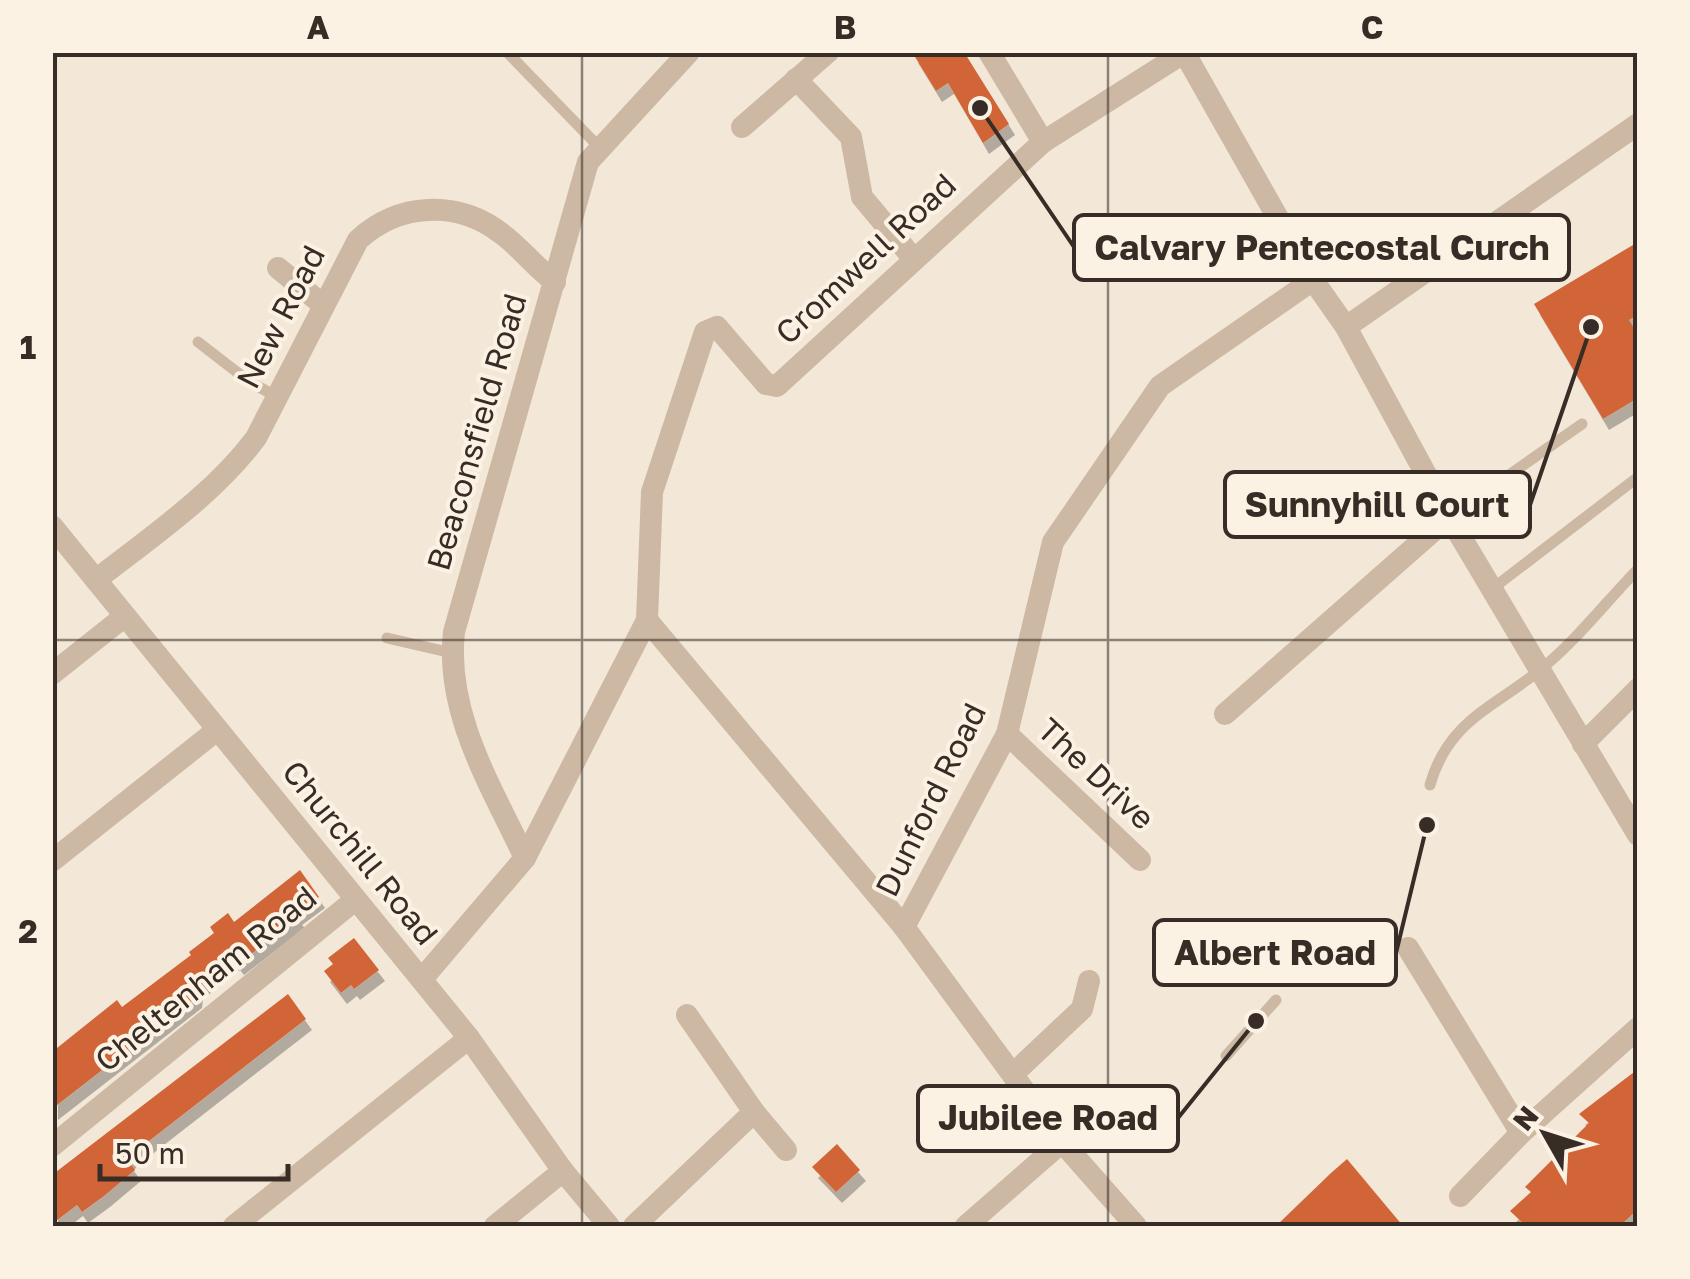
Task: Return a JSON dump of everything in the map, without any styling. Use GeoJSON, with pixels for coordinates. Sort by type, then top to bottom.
{"type":"FeatureCollection","features":[{"type":"Feature","properties":{"kind":"street"},"geometry":{"type":"LineString","coordinates":[[742,127],[828,52]]}},
{"type":"Feature","properties":{"kind":"street"},"geometry":{"type":"LineString","coordinates":[[988,52],[1043,142]]}},
{"type":"Feature","properties":{"kind":"street"},"geometry":{"type":"LineString","coordinates":[[1184,53],[1313,280],[1346,327],[1449,517],[1638,835]]}},
{"type":"Feature","properties":{"kind":"street","name":"Cromwell Road"},"geometry":{"type":"LineString","coordinates":[[422,980],[525,858],[647,620],[652,492],[704,332],[717,327],[766,384],[777,386],[1043,142],[1184,53]]}},
{"type":"Feature","properties":{"kind":"street","name":"Beaconsfield Road"},"geometry":{"type":"LineString","coordinates":[[525,858],[472,746],[453,686],[452,654],[464,594],[588,162],[679,56]]}},
{"type":"Feature","properties":{"kind":"street"},"geometry":{"type":"LineString","coordinates":[[796,79],[851,137],[862,197],[913,258]]}},
{"type":"Feature","properties":{"kind":"street"},"geometry":{"type":"LineString","coordinates":[[1346,327],[1637,125]]}},
{"type":"Feature","properties":{"kind":"street","name":"New Road"},"geometry":{"type":"LineString","coordinates":[[96,580],[204,495],[240,458],[358,240],[391,217],[420,209],[461,214],[493,227],[555,282]]}},
{"type":"Feature","properties":{"kind":"street"},"geometry":{"type":"LineString","coordinates":[[278,268],[322,304]]}},
{"type":"Feature","properties":{"kind":"street","name":"Dunford Road"},"geometry":{"type":"LineString","coordinates":[[904,927],[1007,734],[1052,542],[1160,386],[1313,280]]}},
{"type":"Feature","properties":{"kind":"street"},"geometry":{"type":"LineString","coordinates":[[1225,714],[1449,517]]}},
{"type":"Feature","properties":{"kind":"street","name":"Churchill Road"},"geometry":{"type":"LineString","coordinates":[[52,526],[469,1038],[563,1171],[610,1226]]}},
{"type":"Feature","properties":{"kind":"street"},"geometry":{"type":"LineString","coordinates":[[52,674],[125,616]]}},
{"type":"Feature","properties":{"kind":"street"},"geometry":{"type":"LineString","coordinates":[[647,620],[904,927],[1062,1142],[1136,1226]]}},
{"type":"Feature","properties":{"kind":"street"},"geometry":{"type":"LineString","coordinates":[[1583,744],[1638,688]]}},
{"type":"Feature","properties":{"kind":"street"},"geometry":{"type":"LineString","coordinates":[[52,861],[217,730]]}},
{"type":"Feature","properties":{"kind":"street","name":"The Drive"},"geometry":{"type":"LineString","coordinates":[[1007,734],[1140,860]]}},
{"type":"Feature","properties":{"kind":"street","name":"Cheltenham Road"},"geometry":{"type":"LineString","coordinates":[[52,1146],[355,900]]}},
{"type":"Feature","properties":{"kind":"street"},"geometry":{"type":"LineString","coordinates":[[1408,948],[1521,1134]]}},
{"type":"Feature","properties":{"kind":"street"},"geometry":{"type":"LineString","coordinates":[[1014,1074],[1082,1009],[1088,981]]}},
{"type":"Feature","properties":{"kind":"street"},"geometry":{"type":"LineString","coordinates":[[686,1015],[754,1112],[786,1150]]}},
{"type":"Feature","properties":{"kind":"street"},"geometry":{"type":"LineString","coordinates":[[1460,1196],[1521,1134],[1638,1028]]}},
{"type":"Feature","properties":{"kind":"street"},"geometry":{"type":"LineString","coordinates":[[234,1226],[469,1038]]}},
{"type":"Feature","properties":{"kind":"street"},"geometry":{"type":"LineString","coordinates":[[634,1226],[754,1112]]}},
{"type":"Feature","properties":{"kind":"street"},"geometry":{"type":"LineString","coordinates":[[966,1226],[1062,1142]]}},
{"type":"Feature","properties":{"kind":"street"},"geometry":{"type":"LineString","coordinates":[[495,1226],[563,1171]]}},
{"type":"Feature","properties":{"kind":"lane"},"geometry":{"type":"LineString","coordinates":[[507,52],[600,148]]}},
{"type":"Feature","properties":{"kind":"lane"},"geometry":{"type":"LineString","coordinates":[[198,342],[250,383],[276,396]]}},
{"type":"Feature","properties":{"kind":"lane"},"geometry":{"type":"LineString","coordinates":[[1449,517],[1582,424]]}},
{"type":"Feature","properties":{"kind":"lane"},"geometry":{"type":"LineString","coordinates":[[1492,589],[1638,477]]}},
{"type":"Feature","properties":{"kind":"lane"},"geometry":{"type":"LineString","coordinates":[[1430,784],[1438,756],[1462,726],[1540,670],[1638,569]]}},
{"type":"Feature","properties":{"kind":"lane"},"geometry":{"type":"LineString","coordinates":[[387,638],[452,654]]}},
{"type":"Feature","properties":{"kind":"lane"},"geometry":{"type":"LineString","coordinates":[[1226,1056],[1276,1000]]}},
{"type":"Feature","properties":{"kind":"building"},"geometry":{"type":"Polygon","coordinates":[[[912,52],[964,52],[1009,124],[983,143],[948,83],[936,91],[912,52]]]}},
{"type":"Feature","properties":{"kind":"building"},"geometry":{"type":"Polygon","coordinates":[[[1638,242],[1638,315],[1629,320],[1638,334],[1638,398],[1603,419],[1534,304],[1638,242]]]}},
{"type":"Feature","properties":{"kind":"building"},"geometry":{"type":"Polygon","coordinates":[[[300,870],[319,897],[296,914],[299,917],[238,964],[234,959],[197,988],[196,997],[52,1109],[52,1052],[117,1000],[122,1007],[191,955],[189,952],[214,933],[210,927],[228,913],[234,922],[300,870]]]}},
{"type":"Feature","properties":{"kind":"building"},"geometry":{"type":"Polygon","coordinates":[[[354,938],[379,970],[354,989],[351,985],[341,993],[324,971],[333,964],[328,958],[354,938]]]}},
{"type":"Feature","properties":{"kind":"building"},"geometry":{"type":"Polygon","coordinates":[[[288,994],[306,1019],[131,1155],[128,1160],[135,1170],[104,1196],[82,1212],[77,1205],[52,1224],[52,1175],[288,994]]]}},
{"type":"Feature","properties":{"kind":"building"},"geometry":{"type":"Polygon","coordinates":[[[1638,1069],[1638,1209],[1620,1226],[1526,1226],[1510,1211],[1531,1192],[1525,1187],[1589,1123],[1579,1114],[1638,1069]]]}},
{"type":"Feature","properties":{"kind":"building"},"geometry":{"type":"Polygon","coordinates":[[[837,1144],[860,1170],[836,1192],[812,1167],[837,1144]]]}},
{"type":"Feature","properties":{"kind":"building"},"geometry":{"type":"Polygon","coordinates":[[[1347,1159],[1403,1226],[1276,1226],[1331,1173],[1347,1159]]]}},
{"type":"Feature","properties":{"kind":"place","name":"Calvary Pentecostal Curch"},"geometry":{"type":"Point","coordinates":[980,108]}},
{"type":"Feature","properties":{"kind":"place","name":"Sunnyhill Court"},"geometry":{"type":"Point","coordinates":[1591,327]}},
{"type":"Feature","properties":{"kind":"place","name":"Albert Road"},"geometry":{"type":"Point","coordinates":[1427,825]}},
{"type":"Feature","properties":{"kind":"place","name":"Jubilee Road"},"geometry":{"type":"Point","coordinates":[1256,1021]}}]}
